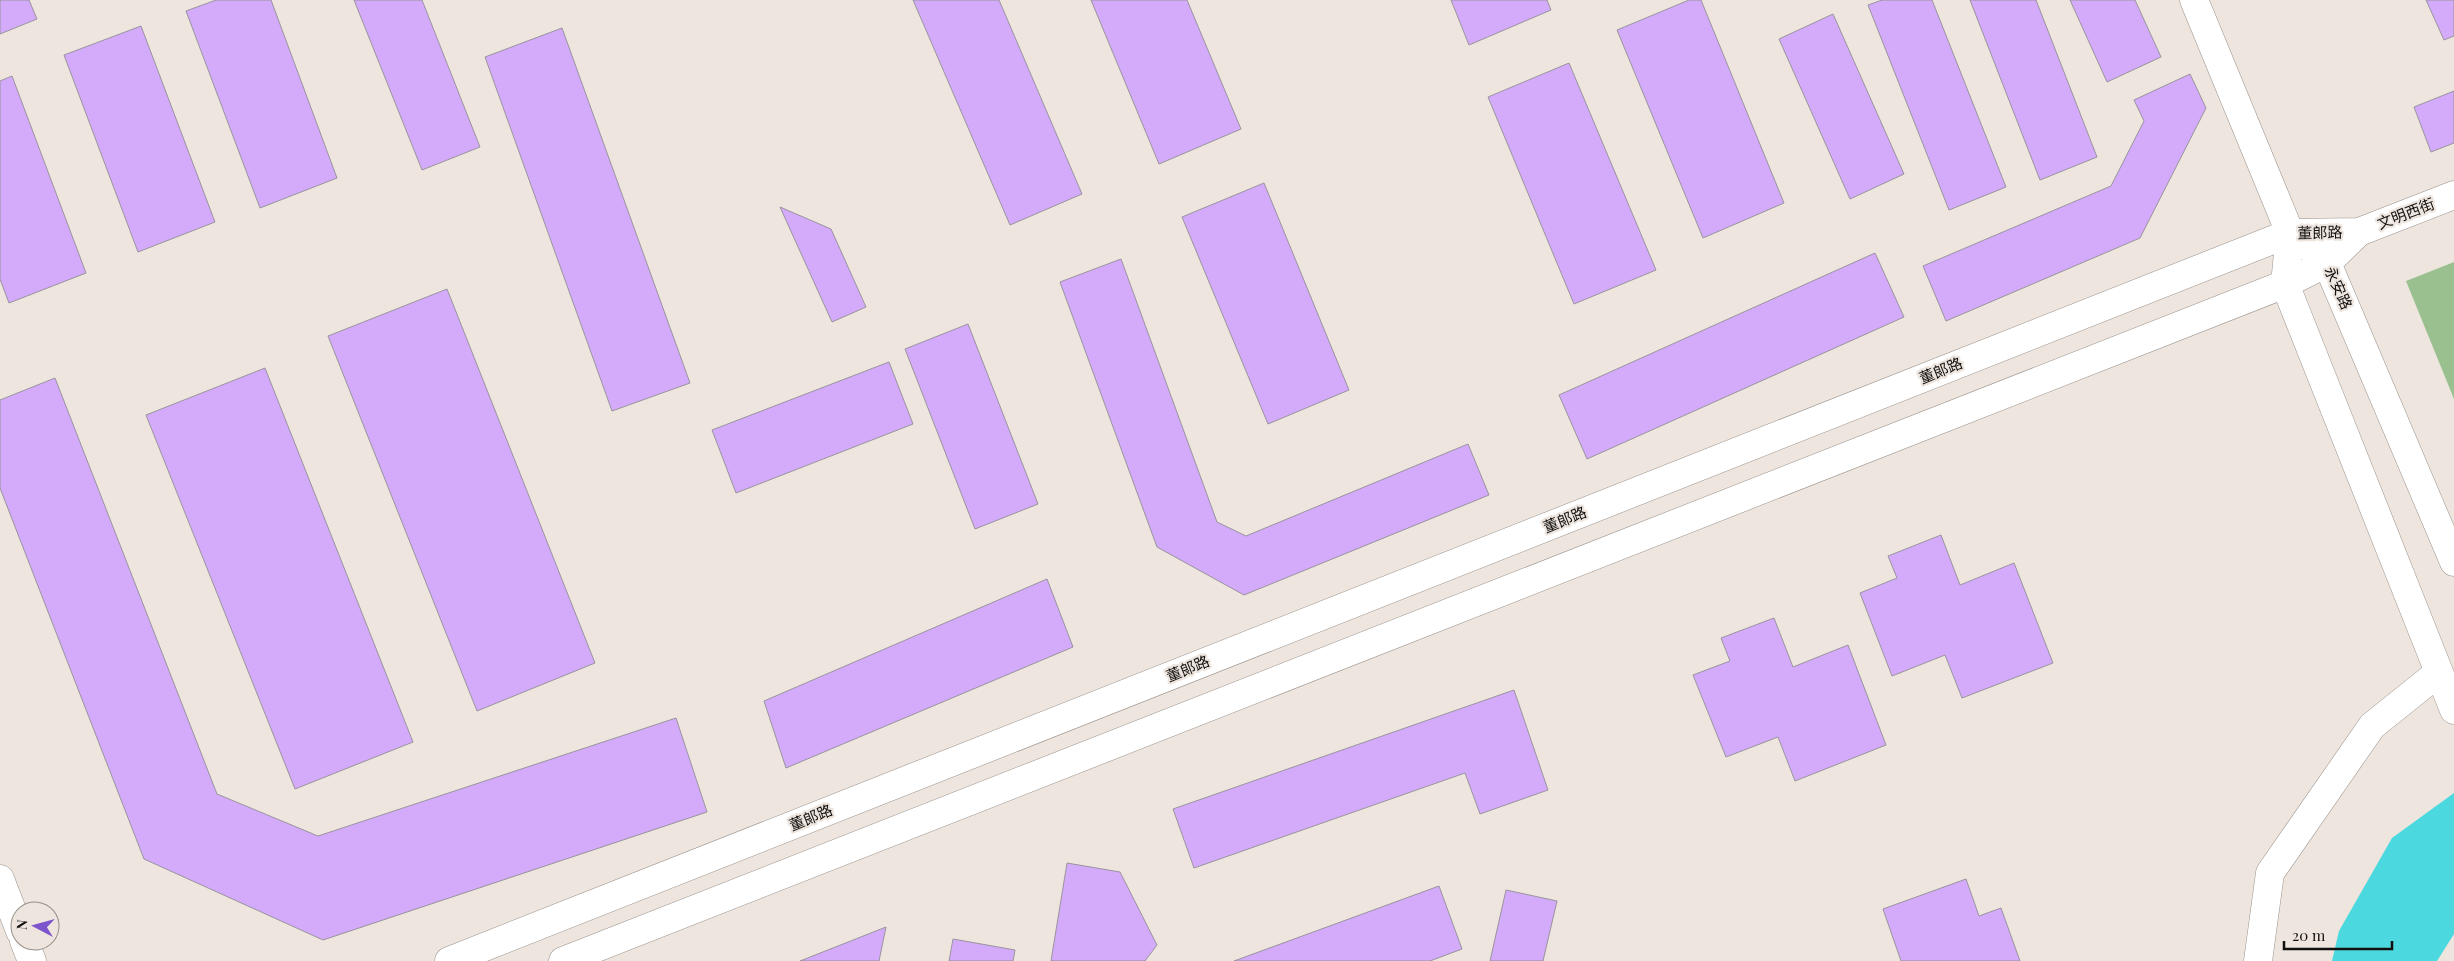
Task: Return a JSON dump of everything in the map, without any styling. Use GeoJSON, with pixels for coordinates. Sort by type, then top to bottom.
{"type":"FeatureCollection","features":[{"type":"Feature","properties":{"kind":"street","name":"永安路"},"geometry":{"type":"LineString","coordinates":[[2194,0],[2290,233],[2327,263],[2454,562]]}},
{"type":"Feature","properties":{"kind":"street","name":"文明西街"},"geometry":{"type":"LineString","coordinates":[[2359,232],[2454,195]]}},
{"type":"Feature","properties":{"kind":"street","name":"董郞路"},"geometry":{"type":"LineString","coordinates":[[449,961],[2290,233],[2359,232]]}},
{"type":"Feature","properties":{"kind":"street","name":"董郞路"},"geometry":{"type":"LineString","coordinates":[[563,961],[2286,284],[2327,263],[2359,232]]}},
{"type":"Feature","properties":{"kind":"street"},"geometry":{"type":"LineString","coordinates":[[2290,233],[2286,284],[2454,710]]}},
{"type":"Feature","properties":{"kind":"street"},"geometry":{"type":"LineString","coordinates":[[2258,961],[2270,874],[2372,726],[2438,673]]}},
{"type":"Feature","properties":{"kind":"street"},"geometry":{"type":"LineString","coordinates":[[0,879],[10,904]]}},
{"type":"Feature","properties":{"kind":"green space"},"geometry":{"type":"Polygon","coordinates":[[[2454,262],[2454,399],[2406,281],[2454,262]]]}},
{"type":"Feature","properties":{"kind":"water"},"geometry":{"type":"Polygon","coordinates":[[[2454,793],[2454,934],[2437,961],[2332,961],[2339,931],[2392,838],[2454,793]]]}},
{"type":"Feature","properties":{"kind":"building"},"geometry":{"type":"Polygon","coordinates":[[[0,0],[29,0],[37,19],[0,34],[0,0]]]}},
{"type":"Feature","properties":{"kind":"building"},"geometry":{"type":"Polygon","coordinates":[[[216,0],[271,0],[337,178],[260,208],[186,11],[216,0]]]}},
{"type":"Feature","properties":{"kind":"building"},"geometry":{"type":"Polygon","coordinates":[[[354,0],[422,0],[480,147],[422,170],[354,0]]]}},
{"type":"Feature","properties":{"kind":"building"},"geometry":{"type":"Polygon","coordinates":[[[913,0],[999,0],[1082,194],[1010,225],[913,0]]]}},
{"type":"Feature","properties":{"kind":"building"},"geometry":{"type":"Polygon","coordinates":[[[1091,0],[1187,0],[1241,129],[1159,164],[1091,0]]]}},
{"type":"Feature","properties":{"kind":"building"},"geometry":{"type":"Polygon","coordinates":[[[1451,0],[1547,0],[1551,10],[1469,45],[1451,0]]]}},
{"type":"Feature","properties":{"kind":"building"},"geometry":{"type":"Polygon","coordinates":[[[1689,0],[1701,0],[1784,203],[1703,238],[1617,30],[1689,0]]]}},
{"type":"Feature","properties":{"kind":"building"},"geometry":{"type":"Polygon","coordinates":[[[1882,0],[1932,0],[2006,187],[1949,210],[1868,5],[1882,0]]]}},
{"type":"Feature","properties":{"kind":"building"},"geometry":{"type":"Polygon","coordinates":[[[1970,0],[2036,0],[2097,157],[2040,180],[1970,0]]]}},
{"type":"Feature","properties":{"kind":"building"},"geometry":{"type":"Polygon","coordinates":[[[2070,0],[2135,0],[2161,57],[2107,82],[2070,0]]]}},
{"type":"Feature","properties":{"kind":"building"},"geometry":{"type":"Polygon","coordinates":[[[2426,0],[2454,0],[2454,36],[2444,40],[2426,0]]]}},
{"type":"Feature","properties":{"kind":"building"},"geometry":{"type":"Polygon","coordinates":[[[1833,14],[1904,174],[1850,199],[1779,39],[1833,14]]]}},
{"type":"Feature","properties":{"kind":"building"},"geometry":{"type":"Polygon","coordinates":[[[141,26],[215,222],[138,252],[64,55],[141,26]]]}},
{"type":"Feature","properties":{"kind":"building"},"geometry":{"type":"Polygon","coordinates":[[[562,28],[690,383],[612,411],[485,57],[562,28]]]}},
{"type":"Feature","properties":{"kind":"building"},"geometry":{"type":"Polygon","coordinates":[[[1569,63],[1656,270],[1574,304],[1488,97],[1569,63]]]}},
{"type":"Feature","properties":{"kind":"building"},"geometry":{"type":"Polygon","coordinates":[[[2190,74],[2206,108],[2140,238],[1946,321],[1923,266],[2111,186],[2144,121],[2134,100],[2190,74]]]}},
{"type":"Feature","properties":{"kind":"building"},"geometry":{"type":"Polygon","coordinates":[[[12,76],[86,273],[9,303],[0,279],[0,81],[12,76]]]}},
{"type":"Feature","properties":{"kind":"building"},"geometry":{"type":"Polygon","coordinates":[[[2454,91],[2454,143],[2431,152],[2414,107],[2454,91]]]}},
{"type":"Feature","properties":{"kind":"building"},"geometry":{"type":"Polygon","coordinates":[[[1264,183],[1349,390],[1268,424],[1182,217],[1264,183]]]}},
{"type":"Feature","properties":{"kind":"building"},"geometry":{"type":"Polygon","coordinates":[[[780,207],[831,229],[866,307],[832,322],[780,207]]]}},
{"type":"Feature","properties":{"kind":"building"},"geometry":{"type":"Polygon","coordinates":[[[1875,253],[1904,317],[1587,459],[1559,395],[1875,253]]]}},
{"type":"Feature","properties":{"kind":"building"},"geometry":{"type":"Polygon","coordinates":[[[1121,259],[1217,522],[1246,536],[1468,444],[1489,495],[1244,595],[1157,547],[1060,282],[1121,259]]]}},
{"type":"Feature","properties":{"kind":"building"},"geometry":{"type":"Polygon","coordinates":[[[447,289],[595,663],[477,711],[328,336],[447,289]]]}},
{"type":"Feature","properties":{"kind":"building"},"geometry":{"type":"Polygon","coordinates":[[[968,324],[1038,504],[975,529],[905,349],[968,324]]]}},
{"type":"Feature","properties":{"kind":"building"},"geometry":{"type":"Polygon","coordinates":[[[889,362],[913,424],[736,493],[712,430],[889,362]]]}},
{"type":"Feature","properties":{"kind":"building"},"geometry":{"type":"Polygon","coordinates":[[[265,368],[413,742],[295,789],[146,415],[265,368]]]}},
{"type":"Feature","properties":{"kind":"building"},"geometry":{"type":"Polygon","coordinates":[[[55,378],[217,794],[318,836],[676,718],[707,812],[323,940],[144,859],[0,488],[0,400],[55,378]]]}},
{"type":"Feature","properties":{"kind":"building"},"geometry":{"type":"Polygon","coordinates":[[[1941,535],[1960,585],[2014,563],[2053,663],[1962,698],[1945,655],[1892,676],[1860,593],[1897,578],[1888,556],[1941,535]]]}},
{"type":"Feature","properties":{"kind":"building"},"geometry":{"type":"Polygon","coordinates":[[[1047,579],[1073,647],[786,768],[764,701],[1047,579]]]}},
{"type":"Feature","properties":{"kind":"building"},"geometry":{"type":"Polygon","coordinates":[[[1774,618],[1793,667],[1848,645],[1886,745],[1795,781],[1778,737],[1726,757],[1693,675],[1730,661],[1721,638],[1774,618]]]}},
{"type":"Feature","properties":{"kind":"building"},"geometry":{"type":"Polygon","coordinates":[[[1514,690],[1548,790],[1480,814],[1465,773],[1194,868],[1173,809],[1514,690]]]}},
{"type":"Feature","properties":{"kind":"building"},"geometry":{"type":"Polygon","coordinates":[[[1067,863],[1120,872],[1157,945],[1145,961],[1051,961],[1067,863]]]}},
{"type":"Feature","properties":{"kind":"building"},"geometry":{"type":"Polygon","coordinates":[[[1966,879],[1979,916],[2001,908],[2020,961],[1901,961],[1883,909],[1966,879]]]}},
{"type":"Feature","properties":{"kind":"building"},"geometry":{"type":"Polygon","coordinates":[[[1439,886],[1462,949],[1430,961],[1234,961],[1439,886]]]}},
{"type":"Feature","properties":{"kind":"building"},"geometry":{"type":"Polygon","coordinates":[[[1506,890],[1557,901],[1543,961],[1490,961],[1506,890]]]}},
{"type":"Feature","properties":{"kind":"building"},"geometry":{"type":"Polygon","coordinates":[[[886,927],[879,961],[800,961],[886,927]]]}},
{"type":"Feature","properties":{"kind":"building"},"geometry":{"type":"Polygon","coordinates":[[[953,939],[1015,950],[1013,961],[949,961],[953,939]]]}}]}
